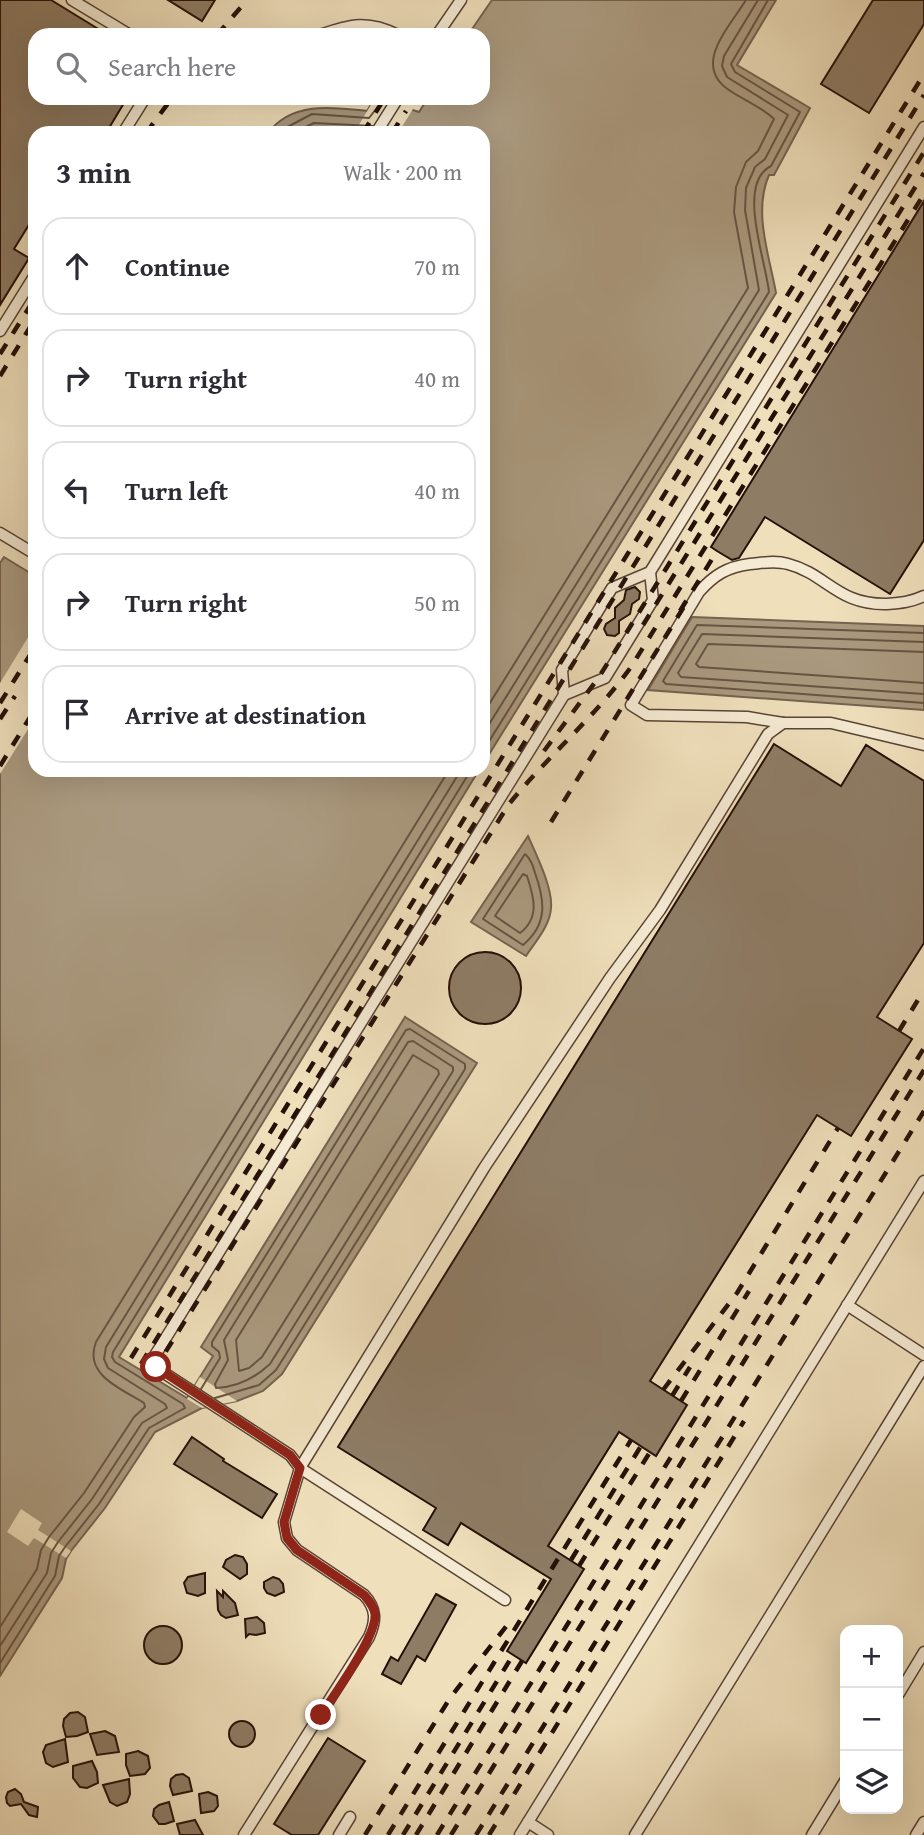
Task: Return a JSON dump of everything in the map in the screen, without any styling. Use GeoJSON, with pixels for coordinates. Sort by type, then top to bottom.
{"type":"FeatureCollection","features":[{"type":"Feature","properties":{"kind":"lane"},"geometry":{"type":"LineString","coordinates":[[72,0],[118,28]]}},
{"type":"Feature","properties":{"kind":"lane"},"geometry":{"type":"LineString","coordinates":[[442,28],[461,0]]}},
{"type":"Feature","properties":{"kind":"lane"},"geometry":{"type":"LineString","coordinates":[[340,28],[362,24],[383,28]]}},
{"type":"Feature","properties":{"kind":"lane"},"geometry":{"type":"LineString","coordinates":[[127,126],[141,105]]}},
{"type":"Feature","properties":{"kind":"lane"},"geometry":{"type":"LineString","coordinates":[[380,126],[394,105]]}},
{"type":"Feature","properties":{"kind":"lane"},"geometry":{"type":"LineString","coordinates":[[564,695],[562,670],[612,588],[650,572],[924,127]]}},
{"type":"Feature","properties":{"kind":"lane"},"geometry":{"type":"LineString","coordinates":[[0,331],[28,286]]}},
{"type":"Feature","properties":{"kind":"lane"},"geometry":{"type":"LineString","coordinates":[[0,533],[28,550]]}},
{"type":"Feature","properties":{"kind":"lane"},"geometry":{"type":"LineString","coordinates":[[924,596],[906,603],[871,604],[856,601],[789,564],[772,562],[722,571],[699,592],[631,705],[647,715],[747,717],[783,723],[831,723],[924,745]]}},
{"type":"Feature","properties":{"kind":"lane"},"geometry":{"type":"LineString","coordinates":[[505,1600],[300,1468],[290,1455],[161,1371],[155,1364],[154,1357],[564,695],[605,678],[653,600],[650,572]]}},
{"type":"Feature","properties":{"kind":"lane"},"geometry":{"type":"LineString","coordinates":[[244,1835],[374,1625],[372,1603],[364,1595],[297,1550],[287,1538],[284,1522],[300,1468],[484,1168],[610,978],[660,910],[768,734],[783,723]]}},
{"type":"Feature","properties":{"kind":"lane"},"geometry":{"type":"LineString","coordinates":[[520,1835],[924,1181]]}},
{"type":"Feature","properties":{"kind":"lane"},"geometry":{"type":"LineString","coordinates":[[847,1305],[924,1355]]}},
{"type":"Feature","properties":{"kind":"lane"},"geometry":{"type":"LineString","coordinates":[[635,1835],[924,1366]]}},
{"type":"Feature","properties":{"kind":"lane"},"geometry":{"type":"LineString","coordinates":[[902,1688],[924,1652]]}},
{"type":"Feature","properties":{"kind":"lane"},"geometry":{"type":"LineString","coordinates":[[812,1835],[840,1789]]}},
{"type":"Feature","properties":{"kind":"lane"},"geometry":{"type":"LineString","coordinates":[[339,1835],[350,1817]]}},
{"type":"Feature","properties":{"kind":"lane"},"geometry":{"type":"LineString","coordinates":[[528,1822],[548,1835]]}},
{"type":"Feature","properties":{"kind":"lane"},"geometry":{"type":"LineString","coordinates":[[916,1835],[924,1822]]}},
{"type":"Feature","properties":{"kind":"water"},"geometry":{"type":"Polygon","coordinates":[[[492,0],[776,0],[737,65],[810,108],[774,175],[769,175],[764,189],[762,218],[776,293],[490,753],[490,126],[275,126],[289,116],[314,108],[367,111],[371,105],[397,105],[419,112],[424,105],[490,105],[490,28],[473,28],[492,0]]]}},
{"type":"Feature","properties":{"kind":"water"},"geometry":{"type":"Polygon","coordinates":[[[4,557],[28,572],[28,777],[475,777],[119,1357],[187,1398],[213,1356],[201,1347],[405,1017],[477,1063],[282,1374],[263,1391],[237,1401],[202,1408],[155,1432],[105,1508],[71,1551],[66,1559],[62,1578],[0,1676],[0,563],[4,557]]]}},
{"type":"Feature","properties":{"kind":"water"},"geometry":{"type":"Polygon","coordinates":[[[692,617],[924,626],[924,710],[648,690],[692,617]]]}},
{"type":"Feature","properties":{"kind":"water"},"geometry":{"type":"Polygon","coordinates":[[[528,836],[547,881],[551,908],[545,927],[526,956],[471,922],[528,836]]]}},
{"type":"Feature","properties":{"kind":"pier"},"geometry":{"type":"Polygon","coordinates":[[[371,105],[406,105],[413,109],[402,126],[358,126],[371,105]]]}},
{"type":"Feature","properties":{"kind":"pier"},"geometry":{"type":"Polygon","coordinates":[[[28,637],[28,729],[0,774],[0,683],[28,637]]]}},
{"type":"Feature","properties":{"kind":"pier"},"geometry":{"type":"Polygon","coordinates":[[[200,1377],[237,1401],[202,1408],[187,1399],[200,1377]]]}},
{"type":"Feature","properties":{"kind":"pier"},"geometry":{"type":"Polygon","coordinates":[[[21,1509],[42,1523],[38,1530],[71,1551],[66,1558],[34,1538],[28,1546],[7,1532],[21,1509]]]}},
{"type":"Feature","properties":{"kind":"building"},"geometry":{"type":"Polygon","coordinates":[[[0,0],[51,0],[97,28],[28,28],[28,105],[123,105],[110,126],[28,126],[28,226],[14,249],[28,260],[0,305],[0,0]]]}},
{"type":"Feature","properties":{"kind":"building"},"geometry":{"type":"Polygon","coordinates":[[[168,0],[215,0],[202,21],[168,0]]]}},
{"type":"Feature","properties":{"kind":"building"},"geometry":{"type":"Polygon","coordinates":[[[873,0],[924,0],[924,24],[869,113],[821,84],[873,0]]]}},
{"type":"Feature","properties":{"kind":"building"},"geometry":{"type":"Polygon","coordinates":[[[924,201],[924,540],[890,594],[765,517],[739,558],[732,560],[711,547],[924,201]]]}},
{"type":"Feature","properties":{"kind":"building"},"geometry":{"type":"Polygon","coordinates":[[[635,587],[640,592],[639,599],[632,604],[630,614],[619,621],[619,633],[615,636],[607,635],[604,629],[606,624],[615,618],[615,608],[624,600],[626,590],[635,587]]]}},
{"type":"Feature","properties":{"kind":"building"},"geometry":{"type":"Polygon","coordinates":[[[774,744],[841,786],[866,745],[924,781],[924,943],[877,1017],[912,1039],[851,1136],[817,1115],[650,1381],[687,1405],[656,1456],[619,1432],[548,1546],[584,1569],[526,1663],[507,1651],[551,1579],[461,1523],[448,1545],[423,1530],[436,1508],[338,1447],[774,744]]]}},
{"type":"Feature","properties":{"kind":"building"},"geometry":{"type":"Polygon","coordinates":[[[485,952],[505,958],[515,968],[521,988],[515,1008],[505,1018],[485,1024],[465,1018],[455,1008],[449,988],[455,968],[465,958],[485,952]]]}},
{"type":"Feature","properties":{"kind":"building"},"geometry":{"type":"Polygon","coordinates":[[[192,1437],[224,1459],[223,1461],[277,1494],[262,1518],[174,1464],[192,1437]]]}},
{"type":"Feature","properties":{"kind":"building"},"geometry":{"type":"Polygon","coordinates":[[[235,1555],[243,1557],[247,1564],[247,1574],[240,1579],[223,1567],[226,1560],[235,1555]]]}},
{"type":"Feature","properties":{"kind":"building"},"geometry":{"type":"Polygon","coordinates":[[[205,1573],[205,1593],[198,1596],[187,1593],[184,1583],[188,1577],[205,1573]]]}},
{"type":"Feature","properties":{"kind":"building"},"geometry":{"type":"Polygon","coordinates":[[[273,1577],[283,1584],[284,1592],[275,1596],[267,1593],[264,1588],[264,1582],[273,1577]]]}},
{"type":"Feature","properties":{"kind":"building"},"geometry":{"type":"Polygon","coordinates":[[[217,1591],[223,1597],[223,1591],[235,1603],[238,1615],[226,1618],[221,1615],[218,1610],[217,1591]]]}},
{"type":"Feature","properties":{"kind":"building"},"geometry":{"type":"Polygon","coordinates":[[[436,1594],[456,1605],[425,1661],[417,1656],[401,1684],[382,1674],[391,1657],[398,1661],[436,1594]]]}},
{"type":"Feature","properties":{"kind":"building"},"geometry":{"type":"Polygon","coordinates":[[[257,1617],[264,1623],[265,1633],[249,1634],[246,1637],[245,1619],[257,1617]]]}},
{"type":"Feature","properties":{"kind":"building"},"geometry":{"type":"Polygon","coordinates":[[[163,1626],[176,1632],[182,1645],[176,1658],[163,1664],[150,1658],[144,1645],[150,1632],[163,1626]]]}},
{"type":"Feature","properties":{"kind":"building"},"geometry":{"type":"Polygon","coordinates":[[[78,1712],[85,1717],[88,1732],[66,1737],[64,1719],[70,1713],[78,1712]]]}},
{"type":"Feature","properties":{"kind":"building"},"geometry":{"type":"Polygon","coordinates":[[[242,1721],[251,1725],[255,1734],[251,1743],[242,1747],[233,1743],[229,1734],[233,1725],[242,1721]]]}},
{"type":"Feature","properties":{"kind":"building"},"geometry":{"type":"Polygon","coordinates":[[[105,1731],[115,1736],[119,1752],[97,1755],[90,1734],[105,1731]]]}},
{"type":"Feature","properties":{"kind":"building"},"geometry":{"type":"Polygon","coordinates":[[[328,1738],[365,1761],[318,1835],[292,1835],[274,1824],[328,1738]]]}},
{"type":"Feature","properties":{"kind":"building"},"geometry":{"type":"Polygon","coordinates":[[[65,1739],[68,1762],[53,1767],[46,1763],[43,1752],[46,1745],[65,1739]]]}},
{"type":"Feature","properties":{"kind":"building"},"geometry":{"type":"Polygon","coordinates":[[[138,1751],[148,1756],[150,1768],[145,1774],[130,1776],[126,1754],[138,1751]]]}},
{"type":"Feature","properties":{"kind":"building"},"geometry":{"type":"Polygon","coordinates":[[[92,1761],[98,1783],[87,1788],[80,1787],[73,1778],[73,1766],[92,1761]]]}},
{"type":"Feature","properties":{"kind":"building"},"geometry":{"type":"Polygon","coordinates":[[[183,1774],[189,1778],[192,1791],[173,1795],[171,1779],[183,1774]]]}},
{"type":"Feature","properties":{"kind":"building"},"geometry":{"type":"Polygon","coordinates":[[[129,1779],[130,1794],[127,1802],[117,1806],[110,1802],[103,1785],[129,1779]]]}},
{"type":"Feature","properties":{"kind":"building"},"geometry":{"type":"Polygon","coordinates":[[[15,1789],[24,1802],[38,1807],[37,1817],[29,1815],[21,1804],[10,1806],[7,1803],[8,1792],[15,1789]]]}},
{"type":"Feature","properties":{"kind":"building"},"geometry":{"type":"Polygon","coordinates":[[[208,1792],[217,1796],[218,1806],[214,1811],[201,1813],[199,1794],[208,1792]]]}},
{"type":"Feature","properties":{"kind":"building"},"geometry":{"type":"Polygon","coordinates":[[[169,1802],[174,1821],[159,1824],[153,1816],[154,1809],[169,1802]]]}},
{"type":"Feature","properties":{"kind":"building"},"geometry":{"type":"Polygon","coordinates":[[[195,1820],[203,1835],[180,1835],[177,1824],[195,1820]]]}},
{"type":"Feature","properties":{"kind":"railway"},"geometry":{"type":"LineString","coordinates":[[223,28],[247,0]]}},
{"type":"Feature","properties":{"kind":"railway"},"geometry":{"type":"LineString","coordinates":[[490,777],[924,74]]}},
{"type":"Feature","properties":{"kind":"railway"},"geometry":{"type":"LineString","coordinates":[[141,1364],[924,95]]}},
{"type":"Feature","properties":{"kind":"railway"},"geometry":{"type":"LineString","coordinates":[[151,126],[167,105]]}},
{"type":"Feature","properties":{"kind":"railway"},"geometry":{"type":"LineString","coordinates":[[367,126],[380,105]]}},
{"type":"Feature","properties":{"kind":"railway"},"geometry":{"type":"LineString","coordinates":[[396,126],[406,111]]}},
{"type":"Feature","properties":{"kind":"railway"},"geometry":{"type":"LineString","coordinates":[[544,751],[599,677],[924,152]]}},
{"type":"Feature","properties":{"kind":"railway"},"geometry":{"type":"LineString","coordinates":[[643,625],[924,173]]}},
{"type":"Feature","properties":{"kind":"railway"},"geometry":{"type":"LineString","coordinates":[[153,1372],[509,804],[602,703],[631,667],[924,194]]}},
{"type":"Feature","properties":{"kind":"railway"},"geometry":{"type":"LineString","coordinates":[[0,354],[28,309]]}},
{"type":"Feature","properties":{"kind":"railway"},"geometry":{"type":"LineString","coordinates":[[0,376],[28,330]]}},
{"type":"Feature","properties":{"kind":"railway"},"geometry":{"type":"LineString","coordinates":[[680,611],[717,551]]}},
{"type":"Feature","properties":{"kind":"railway"},"geometry":{"type":"LineString","coordinates":[[551,822],[685,605]]}},
{"type":"Feature","properties":{"kind":"railway"},"geometry":{"type":"LineString","coordinates":[[0,703],[28,658]]}},
{"type":"Feature","properties":{"kind":"railway"},"geometry":{"type":"LineString","coordinates":[[0,719],[15,696]]}},
{"type":"Feature","properties":{"kind":"railway"},"geometry":{"type":"LineString","coordinates":[[0,766],[28,720]]}},
{"type":"Feature","properties":{"kind":"railway"},"geometry":{"type":"LineString","coordinates":[[131,1358],[490,777]]}},
{"type":"Feature","properties":{"kind":"railway"},"geometry":{"type":"LineString","coordinates":[[899,1031],[924,990]]}},
{"type":"Feature","properties":{"kind":"railway"},"geometry":{"type":"LineString","coordinates":[[437,1835],[924,1048]]}},
{"type":"Feature","properties":{"kind":"railway"},"geometry":{"type":"LineString","coordinates":[[451,1835],[924,1070]]}},
{"type":"Feature","properties":{"kind":"railway"},"geometry":{"type":"LineString","coordinates":[[476,1835],[924,1111]]}},
{"type":"Feature","properties":{"kind":"railway"},"geometry":{"type":"LineString","coordinates":[[663,1390],[737,1293],[838,1128]]}},
{"type":"Feature","properties":{"kind":"railway"},"geometry":{"type":"LineString","coordinates":[[681,1401],[749,1291]]}},
{"type":"Feature","properties":{"kind":"railway"},"geometry":{"type":"LineString","coordinates":[[672,1396],[690,1367]]}},
{"type":"Feature","properties":{"kind":"railway"},"geometry":{"type":"LineString","coordinates":[[489,1835],[744,1421]]}},
{"type":"Feature","properties":{"kind":"railway"},"geometry":{"type":"LineString","coordinates":[[388,1835],[631,1440]]}},
{"type":"Feature","properties":{"kind":"railway"},"geometry":{"type":"LineString","coordinates":[[571,1560],[641,1446]]}},
{"type":"Feature","properties":{"kind":"railway"},"geometry":{"type":"LineString","coordinates":[[579,1566],[650,1452]]}},
{"type":"Feature","properties":{"kind":"railway"},"geometry":{"type":"LineString","coordinates":[[365,1835],[450,1698],[508,1624]]}},
{"type":"Feature","properties":{"kind":"railway"},"geometry":{"type":"LineString","coordinates":[[403,1835],[513,1655]]}},
{"type":"Feature","properties":{"kind":"railway"},"geometry":{"type":"LineString","coordinates":[[416,1835],[522,1661]]}},
{"type":"Feature","properties":{"kind":"route"},"geometry":{"type":"LineString","coordinates":[[156,1367],[290,1455],[300,1468],[284,1522],[287,1538],[297,1550],[372,1603],[375,1614],[369,1637],[321,1715]]}}]}
